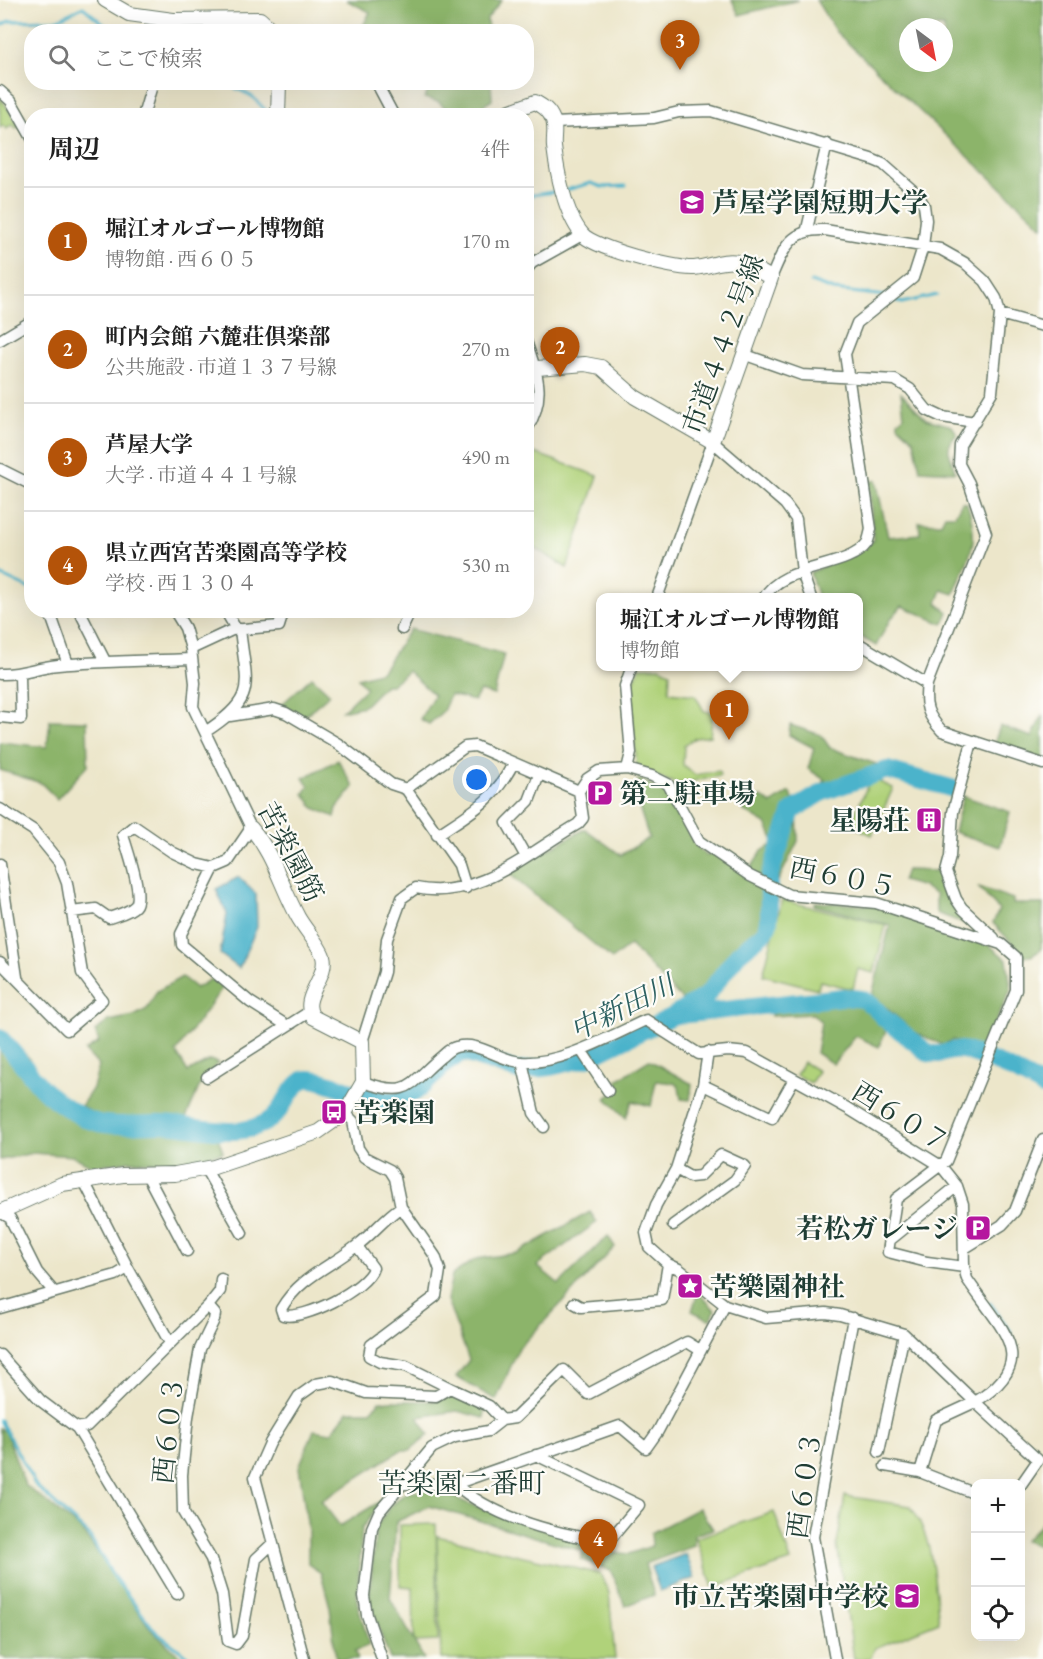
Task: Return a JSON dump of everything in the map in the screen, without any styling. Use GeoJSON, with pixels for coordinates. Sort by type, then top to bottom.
{"type":"FeatureCollection","features":[{"type":"Feature","properties":{"kind":"street"},"geometry":{"type":"LineString","coordinates":[[105,0],[129,14],[165,24]]}},
{"type":"Feature","properties":{"kind":"street"},"geometry":{"type":"LineString","coordinates":[[197,24],[260,19],[265,24]]}},
{"type":"Feature","properties":{"kind":"street"},"geometry":{"type":"LineString","coordinates":[[145,108],[151,90]]}},
{"type":"Feature","properties":{"kind":"street"},"geometry":{"type":"LineString","coordinates":[[278,108],[279,90]]}},
{"type":"Feature","properties":{"kind":"street"},"geometry":{"type":"LineString","coordinates":[[380,90],[390,108]]}},
{"type":"Feature","properties":{"kind":"street"},"geometry":{"type":"LineString","coordinates":[[0,92],[10,101],[24,125]]}},
{"type":"Feature","properties":{"kind":"street"},"geometry":{"type":"LineString","coordinates":[[519,108],[535,102],[548,110],[555,123],[553,144],[563,189],[582,235],[611,249],[676,267],[696,268],[724,260],[742,262],[771,278]]}},
{"type":"Feature","properties":{"kind":"street"},"geometry":{"type":"LineString","coordinates":[[555,123],[654,118],[679,112],[711,111],[827,144],[883,164],[917,194],[924,205],[926,220],[922,247],[913,279],[857,323],[849,337],[845,354],[871,529],[867,542],[854,553],[778,581],[768,593]]}},
{"type":"Feature","properties":{"kind":"street"},"geometry":{"type":"LineString","coordinates":[[827,144],[807,229],[940,249],[965,263],[985,281],[996,298],[1000,314],[992,392],[960,445],[959,464],[969,483],[986,533],[927,684],[925,703],[931,719],[942,731],[1043,764]]}},
{"type":"Feature","properties":{"kind":"street","name":"市道４４２号線"},"geometry":{"type":"LineString","coordinates":[[658,593],[771,278],[783,251],[794,238],[807,229]]}},
{"type":"Feature","properties":{"kind":"street"},"geometry":{"type":"LineString","coordinates":[[534,262],[582,235]]}},
{"type":"Feature","properties":{"kind":"street"},"geometry":{"type":"LineString","coordinates":[[1000,314],[1043,326]]}},
{"type":"Feature","properties":{"kind":"street"},"geometry":{"type":"LineString","coordinates":[[0,340],[24,326]]}},
{"type":"Feature","properties":{"kind":"street"},"geometry":{"type":"LineString","coordinates":[[743,354],[802,375],[895,380],[910,389],[927,410],[942,417],[975,422]]}},
{"type":"Feature","properties":{"kind":"street"},"geometry":{"type":"LineString","coordinates":[[534,368],[585,364],[601,367],[635,397],[713,442],[785,504],[796,519],[802,572],[810,593]]}},
{"type":"Feature","properties":{"kind":"street"},"geometry":{"type":"LineString","coordinates":[[534,382],[539,405],[534,415]]}},
{"type":"Feature","properties":{"kind":"street"},"geometry":{"type":"LineString","coordinates":[[0,469],[24,481]]}},
{"type":"Feature","properties":{"kind":"street"},"geometry":{"type":"LineString","coordinates":[[52,618],[68,664]]}},
{"type":"Feature","properties":{"kind":"street"},"geometry":{"type":"LineString","coordinates":[[83,618],[105,661]]}},
{"type":"Feature","properties":{"kind":"street","name":"苦楽園筋"},"geometry":{"type":"LineString","coordinates":[[178,618],[184,628],[191,654],[195,683],[193,707],[251,828],[267,846],[298,918],[323,956],[323,969],[309,1004],[309,1012]]}},
{"type":"Feature","properties":{"kind":"street"},"geometry":{"type":"LineString","coordinates":[[206,732],[230,716],[246,691],[238,629],[230,618]]}},
{"type":"Feature","properties":{"kind":"street"},"geometry":{"type":"LineString","coordinates":[[0,674],[20,675],[29,670],[68,664],[191,654],[201,642],[238,629],[279,626],[282,618]]}},
{"type":"Feature","properties":{"kind":"street"},"geometry":{"type":"LineString","coordinates":[[402,629],[407,618]]}},
{"type":"Feature","properties":{"kind":"street"},"geometry":{"type":"LineString","coordinates":[[863,646],[927,684]]}},
{"type":"Feature","properties":{"kind":"street"},"geometry":{"type":"LineString","coordinates":[[627,770],[631,753],[625,686],[630,671]]}},
{"type":"Feature","properties":{"kind":"street"},"geometry":{"type":"LineString","coordinates":[[0,717],[21,719],[20,675]]}},
{"type":"Feature","properties":{"kind":"street"},"geometry":{"type":"LineString","coordinates":[[230,716],[274,710],[286,713],[337,743],[392,784],[406,789],[459,865],[466,888]]}},
{"type":"Feature","properties":{"kind":"street"},"geometry":{"type":"LineString","coordinates":[[964,1267],[927,1262],[888,1252],[896,1199],[946,1161],[1016,990],[1016,957],[962,908],[956,899],[946,872],[950,857],[952,812],[972,742]]}},
{"type":"Feature","properties":{"kind":"street"},"geometry":{"type":"LineString","coordinates":[[0,1212],[62,1184],[83,1179],[175,1174],[205,1168],[296,1141],[333,1124],[345,1113],[359,1090],[363,1042],[384,972],[387,939],[402,898],[416,888],[436,892],[466,888],[500,872],[578,824],[583,818],[579,791],[474,746],[465,747],[406,789]]}},
{"type":"Feature","properties":{"kind":"street"},"geometry":{"type":"LineString","coordinates":[[437,835],[490,798],[502,785],[513,764]]}},
{"type":"Feature","properties":{"kind":"street","name":"西６０５"},"geometry":{"type":"LineString","coordinates":[[579,791],[587,779],[599,771],[627,770],[652,776],[668,784],[699,841],[767,884],[789,895],[876,903],[1001,944]]}},
{"type":"Feature","properties":{"kind":"street"},"geometry":{"type":"LineString","coordinates":[[525,855],[507,823],[529,801],[539,775]]}},
{"type":"Feature","properties":{"kind":"street"},"geometry":{"type":"LineString","coordinates":[[0,809],[33,830],[59,862],[67,883],[81,973],[102,1000],[67,1030],[0,962]]}},
{"type":"Feature","properties":{"kind":"street"},"geometry":{"type":"LineString","coordinates":[[71,912],[96,909],[109,918],[134,908],[138,901],[138,891],[123,835],[134,826],[172,852],[197,864],[214,867],[228,862],[251,828]]}},
{"type":"Feature","properties":{"kind":"street"},"geometry":{"type":"LineString","coordinates":[[0,864],[16,976],[19,979]]}},
{"type":"Feature","properties":{"kind":"street"},"geometry":{"type":"LineString","coordinates":[[214,867],[181,934],[182,945],[241,995],[286,1025]]}},
{"type":"Feature","properties":{"kind":"street"},"geometry":{"type":"LineString","coordinates":[[207,1077],[309,1012],[313,1017],[363,1042]]}},
{"type":"Feature","properties":{"kind":"street","name":"西６０７"},"geometry":{"type":"LineString","coordinates":[[359,1090],[405,1088],[416,1082],[452,1047],[470,1044],[524,1068],[537,1062],[584,1055],[646,1020],[699,1054],[708,1052],[747,1053],[941,1166],[957,1186],[963,1204],[964,1267],[968,1279],[1013,1341],[1015,1361],[1010,1376],[998,1389],[936,1420],[920,1472]]}},
{"type":"Feature","properties":{"kind":"street"},"geometry":{"type":"LineString","coordinates":[[708,1052],[703,1085],[676,1169],[656,1205],[646,1233],[649,1247],[668,1264],[679,1269],[725,1305],[766,1318],[826,1313],[854,1318],[904,1334],[975,1402],[1040,1459],[1025,1479]]}},
{"type":"Feature","properties":{"kind":"street"},"geometry":{"type":"LineString","coordinates":[[584,1055],[608,1091]]}},
{"type":"Feature","properties":{"kind":"street"},"geometry":{"type":"LineString","coordinates":[[524,1068],[534,1113],[544,1127]]}},
{"type":"Feature","properties":{"kind":"street"},"geometry":{"type":"LineString","coordinates":[[703,1085],[772,1118],[794,1079]]}},
{"type":"Feature","properties":{"kind":"street"},"geometry":{"type":"LineString","coordinates":[[345,1113],[353,1121],[358,1148],[364,1157],[390,1170],[395,1178],[401,1207],[435,1256],[440,1270],[436,1296],[371,1345],[369,1356],[380,1362],[406,1366],[489,1406],[502,1420]]}},
{"type":"Feature","properties":{"kind":"street"},"geometry":{"type":"LineString","coordinates":[[965,1248],[1002,1225],[1015,1210],[1043,1140]]}},
{"type":"Feature","properties":{"kind":"street"},"geometry":{"type":"LineString","coordinates":[[674,1225],[735,1180],[745,1166],[721,1155],[700,1176],[690,1177],[676,1169]]}},
{"type":"Feature","properties":{"kind":"street"},"geometry":{"type":"LineString","coordinates":[[205,1168],[242,1233]]}},
{"type":"Feature","properties":{"kind":"street"},"geometry":{"type":"LineString","coordinates":[[147,1175],[187,1251]]}},
{"type":"Feature","properties":{"kind":"street"},"geometry":{"type":"LineString","coordinates":[[83,1179],[128,1268],[170,1343]]}},
{"type":"Feature","properties":{"kind":"street"},"geometry":{"type":"LineString","coordinates":[[890,1240],[957,1186]]}},
{"type":"Feature","properties":{"kind":"street"},"geometry":{"type":"LineString","coordinates":[[357,1246],[373,1268],[371,1276],[334,1302],[292,1317],[283,1315],[281,1309],[292,1290],[357,1246],[385,1217],[401,1207]]}},
{"type":"Feature","properties":{"kind":"street"},"geometry":{"type":"LineString","coordinates":[[0,1212],[10,1218],[37,1272],[54,1292]]}},
{"type":"Feature","properties":{"kind":"street"},"geometry":{"type":"LineString","coordinates":[[574,1303],[581,1307],[662,1300],[668,1264]]}},
{"type":"Feature","properties":{"kind":"street"},"geometry":{"type":"LineString","coordinates":[[0,1308],[116,1275],[128,1268]]}},
{"type":"Feature","properties":{"kind":"street"},"geometry":{"type":"LineString","coordinates":[[208,1306],[220,1291],[221,1279]]}},
{"type":"Feature","properties":{"kind":"street"},"geometry":{"type":"LineString","coordinates":[[403,1484],[455,1484],[620,1426],[646,1448],[658,1431],[725,1305]]}},
{"type":"Feature","properties":{"kind":"street","name":"西６０３"},"geometry":{"type":"LineString","coordinates":[[77,1428],[87,1426],[208,1306],[214,1314],[214,1320],[200,1349],[188,1417],[182,1475],[183,1512],[211,1558],[222,1594],[228,1641],[236,1644],[242,1636],[256,1559],[272,1544]]}},
{"type":"Feature","properties":{"kind":"street","name":"西６０３"},"geometry":{"type":"LineString","coordinates":[[835,1659],[813,1537],[854,1318]]}},
{"type":"Feature","properties":{"kind":"street"},"geometry":{"type":"LineString","coordinates":[[879,1452],[904,1334]]}},
{"type":"Feature","properties":{"kind":"street"},"geometry":{"type":"LineString","coordinates":[[382,1659],[367,1615],[364,1596],[372,1528],[379,1512],[432,1448],[455,1437],[488,1431],[502,1420],[515,1418],[564,1370],[588,1394],[687,1342],[700,1350]]}},
{"type":"Feature","properties":{"kind":"street"},"geometry":{"type":"LineString","coordinates":[[0,1355],[41,1401],[77,1428],[177,1594]]}},
{"type":"Feature","properties":{"kind":"street"},"geometry":{"type":"LineString","coordinates":[[304,1659],[255,1477],[270,1443],[299,1396],[316,1384],[332,1382],[366,1393],[436,1396],[450,1388]]}},
{"type":"Feature","properties":{"kind":"street"},"geometry":{"type":"LineString","coordinates":[[455,1484],[468,1496],[495,1509],[565,1535],[608,1542],[639,1505],[536,1455]]}},
{"type":"Feature","properties":{"kind":"street"},"geometry":{"type":"LineString","coordinates":[[885,1466],[920,1472],[971,1492]]}},
{"type":"Feature","properties":{"kind":"green space"},"geometry":{"type":"Polygon","coordinates":[[[346,0],[502,0],[487,19],[487,24],[364,24],[370,12],[346,0]]]}},
{"type":"Feature","properties":{"kind":"green space"},"geometry":{"type":"Polygon","coordinates":[[[732,0],[799,0],[739,15],[732,0]]]}},
{"type":"Feature","properties":{"kind":"green space"},"geometry":{"type":"Polygon","coordinates":[[[816,0],[1043,0],[1043,227],[836,32],[816,0]]]}},
{"type":"Feature","properties":{"kind":"green space"},"geometry":{"type":"Polygon","coordinates":[[[429,90],[491,90],[492,100],[480,108],[445,108],[439,102],[424,98],[429,90]]]}},
{"type":"Feature","properties":{"kind":"green space"},"geometry":{"type":"Polygon","coordinates":[[[0,97],[20,127],[16,128],[12,124],[7,129],[3,125],[0,128],[0,97]]]}},
{"type":"Feature","properties":{"kind":"green space"},"geometry":{"type":"Polygon","coordinates":[[[901,393],[926,419],[952,426],[957,434],[952,440],[949,453],[955,472],[920,470],[914,440],[898,425],[898,421],[904,416],[901,393]]]}},
{"type":"Feature","properties":{"kind":"green space"},"geometry":{"type":"Polygon","coordinates":[[[534,453],[598,476],[567,568],[534,547],[534,453]]]}},
{"type":"Feature","properties":{"kind":"green space"},"geometry":{"type":"Polygon","coordinates":[[[876,480],[888,537],[920,534],[919,522],[941,523],[945,515],[955,515],[962,502],[967,503],[973,529],[971,550],[954,594],[942,590],[937,603],[948,612],[943,624],[902,606],[890,620],[876,646],[863,638],[863,593],[817,593],[810,573],[873,541],[869,482],[876,480]]]}},
{"type":"Feature","properties":{"kind":"green space"},"geometry":{"type":"Polygon","coordinates":[[[410,629],[504,654],[494,695],[480,691],[474,701],[450,695],[443,711],[429,724],[420,719],[434,695],[408,671],[391,685],[385,685],[364,706],[342,711],[366,688],[358,678],[382,671],[410,629]]]}},
{"type":"Feature","properties":{"kind":"green space"},"geometry":{"type":"Polygon","coordinates":[[[638,671],[668,671],[670,672],[669,692],[695,695],[704,711],[713,713],[710,736],[695,738],[684,745],[683,765],[695,775],[719,771],[720,776],[677,784],[637,769],[630,691],[638,671]]]}},
{"type":"Feature","properties":{"kind":"green space"},"geometry":{"type":"Polygon","coordinates":[[[312,677],[330,694],[303,717],[281,705],[312,677]]]}},
{"type":"Feature","properties":{"kind":"green space"},"geometry":{"type":"Polygon","coordinates":[[[1043,714],[1043,759],[994,744],[1000,726],[1032,737],[1043,714]]]}},
{"type":"Feature","properties":{"kind":"green space"},"geometry":{"type":"Polygon","coordinates":[[[50,720],[87,721],[88,765],[57,799],[41,783],[0,770],[0,742],[47,747],[50,720]]]}},
{"type":"Feature","properties":{"kind":"green space"},"geometry":{"type":"Polygon","coordinates":[[[790,725],[821,735],[830,748],[885,767],[817,791],[825,780],[808,769],[814,748],[789,735],[790,725]]]}},
{"type":"Feature","properties":{"kind":"green space"},"geometry":{"type":"Polygon","coordinates":[[[338,760],[354,787],[337,808],[335,817],[314,808],[304,794],[309,786],[303,778],[338,760]]]}},
{"type":"Feature","properties":{"kind":"green space"},"geometry":{"type":"Polygon","coordinates":[[[871,778],[893,788],[872,835],[850,825],[871,778]]]}},
{"type":"Feature","properties":{"kind":"green space"},"geometry":{"type":"Polygon","coordinates":[[[638,779],[668,794],[694,843],[706,856],[725,850],[751,868],[762,851],[775,843],[766,824],[744,811],[740,802],[762,797],[771,804],[789,792],[797,806],[798,841],[777,883],[778,902],[722,986],[682,1000],[630,945],[612,959],[507,872],[585,829],[621,855],[649,838],[639,807],[638,779]]]}},
{"type":"Feature","properties":{"kind":"green space"},"geometry":{"type":"Polygon","coordinates":[[[963,796],[1010,812],[1000,847],[954,832],[963,796]]]}},
{"type":"Feature","properties":{"kind":"green space"},"geometry":{"type":"Polygon","coordinates":[[[906,870],[941,871],[948,895],[969,925],[936,913],[936,895],[924,887],[902,881],[906,870]]]}},
{"type":"Feature","properties":{"kind":"green space"},"geometry":{"type":"Polygon","coordinates":[[[978,887],[1013,899],[1013,904],[1043,904],[1041,950],[1031,956],[1024,956],[993,923],[999,910],[978,887]]]}},
{"type":"Feature","properties":{"kind":"green space"},"geometry":{"type":"Polygon","coordinates":[[[782,900],[886,925],[874,973],[858,969],[853,989],[820,981],[818,989],[763,975],[782,900]]]}},
{"type":"Feature","properties":{"kind":"green space"},"geometry":{"type":"Polygon","coordinates":[[[815,902],[880,906],[983,940],[1007,960],[1011,989],[983,1049],[953,1040],[943,1045],[914,1032],[872,995],[890,925],[814,905],[815,902]]]}},
{"type":"Feature","properties":{"kind":"green space"},"geometry":{"type":"Polygon","coordinates":[[[182,977],[196,988],[211,979],[223,987],[176,1052],[188,1072],[210,1060],[218,1063],[200,1085],[183,1125],[218,1138],[223,1152],[183,1163],[130,1161],[92,1166],[73,1156],[33,1153],[0,1160],[0,1031],[29,1058],[43,1097],[90,1124],[97,1116],[81,1106],[93,1088],[99,1066],[85,1051],[99,1042],[95,1031],[109,1021],[134,1016],[147,1009],[157,991],[182,977]]]}},
{"type":"Feature","properties":{"kind":"green space"},"geometry":{"type":"Polygon","coordinates":[[[836,1000],[859,1002],[888,1025],[879,1047],[856,1036],[833,1064],[816,1053],[821,1022],[813,1014],[771,1016],[771,1009],[836,1000]]]}},
{"type":"Feature","properties":{"kind":"green space"},"geometry":{"type":"Polygon","coordinates":[[[649,1060],[692,1084],[690,1100],[681,1099],[679,1087],[674,1083],[656,1081],[651,1106],[632,1101],[626,1118],[606,1098],[620,1088],[617,1080],[649,1060]]]}},
{"type":"Feature","properties":{"kind":"green space"},"geometry":{"type":"Polygon","coordinates":[[[803,1062],[818,1071],[811,1083],[796,1075],[803,1062]]]}},
{"type":"Feature","properties":{"kind":"green space"},"geometry":{"type":"Polygon","coordinates":[[[590,1212],[597,1222],[537,1266],[559,1284],[608,1236],[615,1247],[519,1348],[496,1400],[456,1377],[469,1360],[447,1300],[452,1275],[476,1259],[517,1253],[590,1212]]]}},
{"type":"Feature","properties":{"kind":"green space"},"geometry":{"type":"Polygon","coordinates":[[[698,1292],[715,1310],[711,1320],[692,1311],[698,1292]]]}},
{"type":"Feature","properties":{"kind":"green space"},"geometry":{"type":"Polygon","coordinates":[[[452,1394],[485,1411],[484,1418],[457,1411],[418,1417],[429,1434],[410,1450],[401,1450],[321,1501],[340,1526],[384,1499],[362,1528],[357,1601],[369,1645],[355,1651],[358,1659],[336,1659],[330,1607],[321,1573],[308,1564],[308,1529],[299,1467],[314,1430],[331,1433],[348,1411],[371,1411],[380,1401],[437,1401],[452,1394]]]}},
{"type":"Feature","properties":{"kind":"green space"},"geometry":{"type":"Polygon","coordinates":[[[0,1428],[6,1432],[25,1485],[82,1530],[152,1631],[183,1659],[6,1659],[0,1656],[0,1428]]]}},
{"type":"Feature","properties":{"kind":"green space"},"geometry":{"type":"Polygon","coordinates":[[[435,1489],[467,1503],[613,1552],[629,1554],[652,1546],[651,1533],[699,1508],[713,1529],[694,1535],[694,1546],[645,1564],[654,1595],[625,1606],[611,1571],[581,1559],[583,1551],[429,1506],[396,1522],[390,1598],[424,1659],[390,1659],[369,1601],[376,1527],[390,1507],[405,1493],[435,1489]]]}},
{"type":"Feature","properties":{"kind":"green space"},"geometry":{"type":"Polygon","coordinates":[[[845,1496],[910,1506],[924,1532],[932,1561],[939,1622],[875,1648],[870,1659],[854,1659],[837,1544],[845,1496]]]}},
{"type":"Feature","properties":{"kind":"green space"},"geometry":{"type":"Polygon","coordinates":[[[774,1512],[791,1561],[713,1587],[696,1538],[774,1512]]]}},
{"type":"Feature","properties":{"kind":"green space"},"geometry":{"type":"Polygon","coordinates":[[[1043,1522],[1043,1547],[1025,1540],[1043,1522]]]}},
{"type":"Feature","properties":{"kind":"green space"},"geometry":{"type":"Polygon","coordinates":[[[436,1524],[438,1641],[414,1642],[413,1587],[400,1586],[400,1525],[436,1524]]]}},
{"type":"Feature","properties":{"kind":"green space"},"geometry":{"type":"Polygon","coordinates":[[[437,1536],[600,1574],[609,1593],[615,1659],[441,1659],[437,1536]]]}},
{"type":"Feature","properties":{"kind":"water"},"geometry":{"type":"Polygon","coordinates":[[[239,877],[256,894],[257,927],[239,968],[220,954],[227,914],[216,889],[239,877]]]}},
{"type":"Feature","properties":{"kind":"water"},"geometry":{"type":"Polygon","coordinates":[[[686,1554],[695,1578],[660,1591],[651,1567],[686,1554]]]}},
{"type":"Feature","properties":{"kind":"waterway"},"geometry":{"type":"LineString","coordinates":[[0,26],[9,21],[56,20],[83,7],[103,24]]}},
{"type":"Feature","properties":{"kind":"waterway"},"geometry":{"type":"LineString","coordinates":[[239,90],[253,97],[263,108]]}},
{"type":"Feature","properties":{"kind":"waterway"},"geometry":{"type":"LineString","coordinates":[[566,190],[591,183],[602,187],[626,186]]}},
{"type":"Feature","properties":{"kind":"waterway"},"geometry":{"type":"LineString","coordinates":[[534,195],[560,191]]}},
{"type":"Feature","properties":{"kind":"waterway"},"geometry":{"type":"LineString","coordinates":[[811,282],[833,290],[886,296]]}},
{"type":"Feature","properties":{"kind":"waterway"},"geometry":{"type":"LineString","coordinates":[[892,299],[902,303],[937,295]]}},
{"type":"Feature","properties":{"kind":"waterway"},"geometry":{"type":"LineString","coordinates":[[0,575],[24,586]]}},
{"type":"Feature","properties":{"kind":"waterway","name":"中新田川"},"geometry":{"type":"LineString","coordinates":[[0,1038],[45,1091],[87,1119],[97,1123],[118,1125],[161,1124],[232,1131],[259,1126],[271,1119],[303,1080],[310,1079],[371,1097],[394,1100],[405,1097],[423,1086],[446,1064],[464,1053],[518,1071],[550,1067],[587,1058],[673,1016],[707,995],[738,954],[765,932],[769,923],[769,877],[792,811],[823,792],[887,770],[954,789]]}},
{"type":"Feature","properties":{"kind":"waterway"},"geometry":{"type":"LineString","coordinates":[[679,1015],[843,997],[862,999],[928,1053],[938,1054],[957,1050],[968,1052],[1003,1066],[1043,1087]]}},
{"type":"Feature","properties":{"kind":"waterway"},"geometry":{"type":"LineString","coordinates":[[990,1303],[1012,1333]]}},
{"type":"Feature","properties":{"kind":"waterway"},"geometry":{"type":"LineString","coordinates":[[0,1420],[36,1486],[89,1535],[113,1576],[156,1632],[191,1659]]}},
{"type":"Feature","properties":{"kind":"place","name":"芦屋大学"},"geometry":{"type":"Point","coordinates":[680,70]}},
{"type":"Feature","properties":{"kind":"place","name":"芦屋学園短期大学"},"geometry":{"type":"Point","coordinates":[692,202]}},
{"type":"Feature","properties":{"kind":"place","name":"町内会館 六麓荘倶楽部"},"geometry":{"type":"Point","coordinates":[560,377]}},
{"type":"Feature","properties":{"kind":"place","name":"堀江オルゴール博物館"},"geometry":{"type":"Point","coordinates":[729,740]}},
{"type":"Feature","properties":{"kind":"place","name":"第二駐車場"},"geometry":{"type":"Point","coordinates":[600,793]}},
{"type":"Feature","properties":{"kind":"place","name":"星陽荘"},"geometry":{"type":"Point","coordinates":[929,820]}},
{"type":"Feature","properties":{"kind":"place","name":"苦楽園"},"geometry":{"type":"Point","coordinates":[334,1112]}},
{"type":"Feature","properties":{"kind":"place","name":"若松ガレージ"},"geometry":{"type":"Point","coordinates":[978,1228]}},
{"type":"Feature","properties":{"kind":"place","name":"苦樂園神社"},"geometry":{"type":"Point","coordinates":[690,1286]}},
{"type":"Feature","properties":{"kind":"place","name":"県立西宮苦楽園高等学校"},"geometry":{"type":"Point","coordinates":[598,1569]}},
{"type":"Feature","properties":{"kind":"place","name":"市立苦楽園中学校"},"geometry":{"type":"Point","coordinates":[907,1596]}},
{"type":"Feature","properties":{"kind":"district","name":"苦楽園二番町"},"geometry":{"type":"Point","coordinates":[462,1483]}}]}
